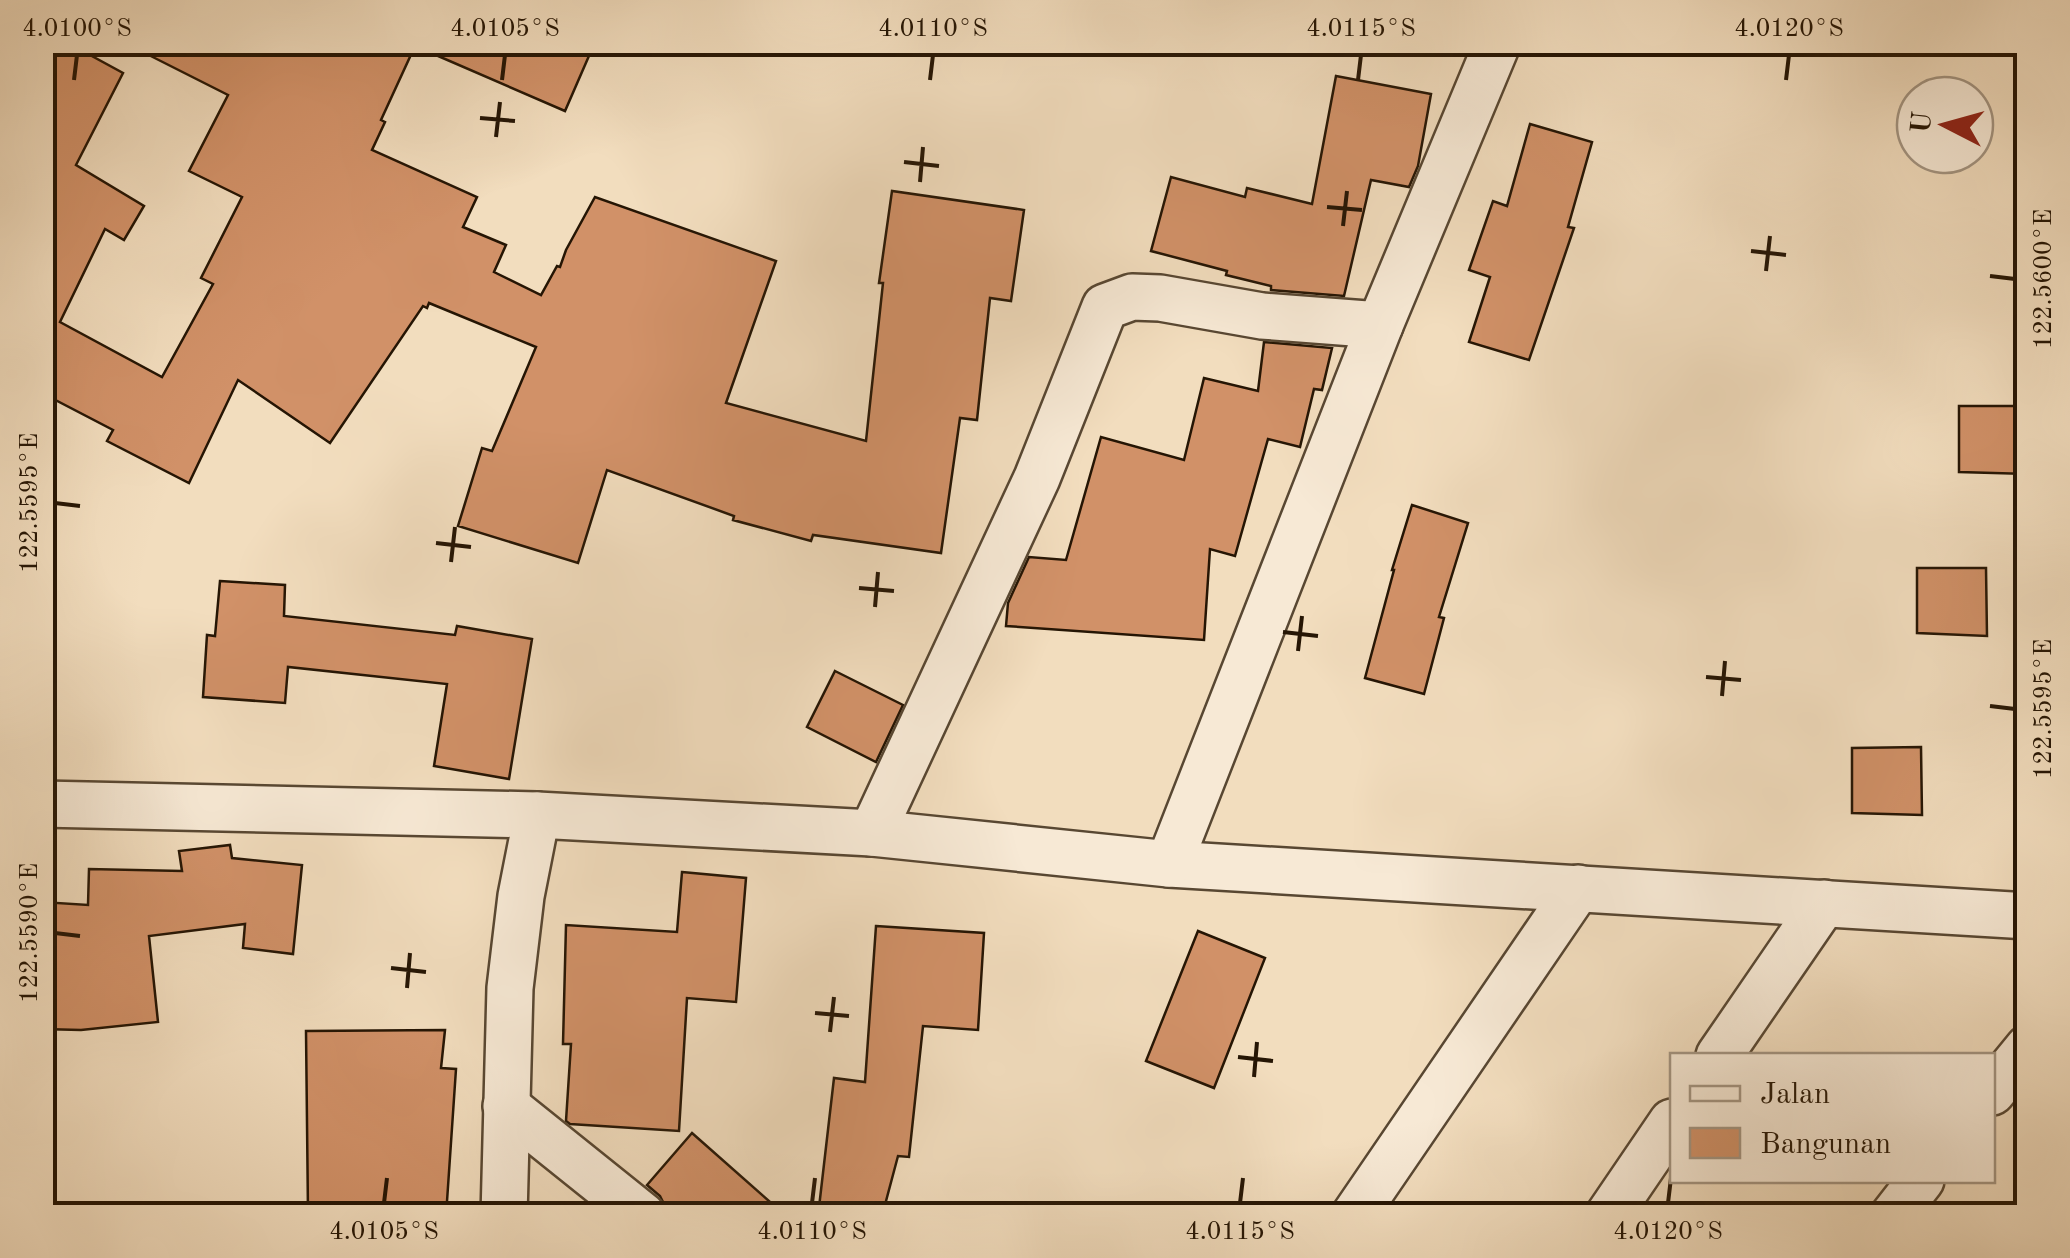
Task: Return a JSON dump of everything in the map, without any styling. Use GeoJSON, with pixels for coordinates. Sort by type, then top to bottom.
{"type":"FeatureCollection","features":[{"type":"Feature","properties":{"kind":"street"},"geometry":{"type":"LineString","coordinates":[[1169,864],[1380,325],[1498,42]]}},
{"type":"Feature","properties":{"kind":"street"},"geometry":{"type":"LineString","coordinates":[[872,833],[1037,478],[1105,307],[1132,297],[1160,298],[1262,316],[1380,325]]}},
{"type":"Feature","properties":{"kind":"street"},"geometry":{"type":"LineString","coordinates":[[42,804],[537,815],[872,833],[1169,864],[2028,916]]}},
{"type":"Feature","properties":{"kind":"street"},"geometry":{"type":"LineString","coordinates":[[504,1216],[512,969],[537,815]]}},
{"type":"Feature","properties":{"kind":"street"},"geometry":{"type":"LineString","coordinates":[[1354,1216],[1578,888]]}},
{"type":"Feature","properties":{"kind":"street"},"geometry":{"type":"LineString","coordinates":[[1720,1053],[1824,903]]}},
{"type":"Feature","properties":{"kind":"street"},"geometry":{"type":"LineString","coordinates":[[1995,1088],[2028,1048]]}},
{"type":"Feature","properties":{"kind":"street"},"geometry":{"type":"LineString","coordinates":[[506,1106],[643,1216]]}},
{"type":"Feature","properties":{"kind":"street"},"geometry":{"type":"LineString","coordinates":[[1608,1216],[1670,1125]]}},
{"type":"Feature","properties":{"kind":"street"},"geometry":{"type":"LineString","coordinates":[[1892,1216],[1919,1183]]}},
{"type":"Feature","properties":{"kind":"building"},"geometry":{"type":"Polygon","coordinates":[[[42,42],[66,42],[123,73],[76,165],[144,206],[124,240],[105,229],[60,322],[162,377],[213,284],[201,278],[242,197],[189,171],[228,95],[123,42],[595,42],[565,111],[415,46],[381,120],[385,122],[372,150],[477,197],[463,227],[506,245],[494,272],[541,295],[557,266],[560,267],[595,197],[776,261],[726,403],[866,441],[883,283],[879,283],[892,191],[1024,210],[1011,301],[990,298],[977,420],[960,418],[941,553],[813,535],[811,541],[733,520],[734,516],[607,470],[578,563],[458,526],[482,448],[492,451],[536,347],[429,303],[427,308],[423,306],[330,443],[238,380],[189,483],[107,441],[113,430],[42,393],[42,42]]]}},
{"type":"Feature","properties":{"kind":"building"},"geometry":{"type":"Polygon","coordinates":[[[1336,76],[1431,94],[1418,166],[1409,187],[1371,180],[1344,296],[1271,290],[1271,286],[1226,275],[1227,271],[1151,251],[1171,177],[1245,197],[1247,188],[1312,204],[1336,76]]]}},
{"type":"Feature","properties":{"kind":"building"},"geometry":{"type":"Polygon","coordinates":[[[1530,124],[1592,142],[1568,227],[1574,228],[1529,360],[1469,342],[1490,277],[1469,270],[1493,201],[1507,206],[1530,124]]]}},
{"type":"Feature","properties":{"kind":"building"},"geometry":{"type":"Polygon","coordinates":[[[1264,342],[1332,348],[1322,390],[1314,389],[1300,447],[1268,439],[1235,556],[1210,549],[1204,640],[1006,626],[1008,603],[1029,557],[1066,560],[1101,437],[1184,460],[1204,378],[1258,391],[1264,342]]]}},
{"type":"Feature","properties":{"kind":"building"},"geometry":{"type":"Polygon","coordinates":[[[1959,406],[2028,406],[2028,474],[1959,472],[1959,406]]]}},
{"type":"Feature","properties":{"kind":"building"},"geometry":{"type":"Polygon","coordinates":[[[1412,505],[1468,523],[1439,617],[1444,618],[1424,694],[1365,678],[1412,505]]]}},
{"type":"Feature","properties":{"kind":"building"},"geometry":{"type":"Polygon","coordinates":[[[1917,568],[1986,568],[1987,636],[1917,633],[1917,568]]]}},
{"type":"Feature","properties":{"kind":"building"},"geometry":{"type":"Polygon","coordinates":[[[220,581],[285,585],[284,616],[455,635],[457,626],[532,639],[509,779],[434,766],[447,684],[288,667],[285,703],[203,697],[207,635],[215,636],[220,581]]]}},
{"type":"Feature","properties":{"kind":"building"},"geometry":{"type":"Polygon","coordinates":[[[835,671],[903,705],[876,762],[807,727],[835,671]]]}},
{"type":"Feature","properties":{"kind":"building"},"geometry":{"type":"Polygon","coordinates":[[[1921,747],[1922,815],[1852,813],[1852,748],[1921,747]]]}},
{"type":"Feature","properties":{"kind":"building"},"geometry":{"type":"Polygon","coordinates":[[[230,845],[232,858],[302,865],[293,954],[243,948],[245,924],[149,936],[158,1022],[81,1030],[42,1029],[42,902],[88,905],[89,869],[182,871],[179,851],[230,845]]]}},
{"type":"Feature","properties":{"kind":"building"},"geometry":{"type":"Polygon","coordinates":[[[682,872],[746,878],[736,1002],[687,998],[679,1131],[570,1124],[566,1121],[571,1044],[563,1044],[566,925],[677,932],[682,872]]]}},
{"type":"Feature","properties":{"kind":"building"},"geometry":{"type":"Polygon","coordinates":[[[876,926],[984,933],[978,1030],[923,1026],[909,1157],[898,1156],[882,1216],[818,1216],[834,1078],[865,1082],[876,926]]]}},
{"type":"Feature","properties":{"kind":"building"},"geometry":{"type":"Polygon","coordinates":[[[1198,931],[1265,958],[1214,1088],[1146,1061],[1198,931]]]}},
{"type":"Feature","properties":{"kind":"building"},"geometry":{"type":"Polygon","coordinates":[[[445,1030],[441,1068],[456,1069],[446,1216],[308,1213],[306,1031],[445,1030]]]}},
{"type":"Feature","properties":{"kind":"building"},"geometry":{"type":"Polygon","coordinates":[[[692,1133],[786,1216],[670,1216],[660,1196],[647,1185],[692,1133]]]}}]}
